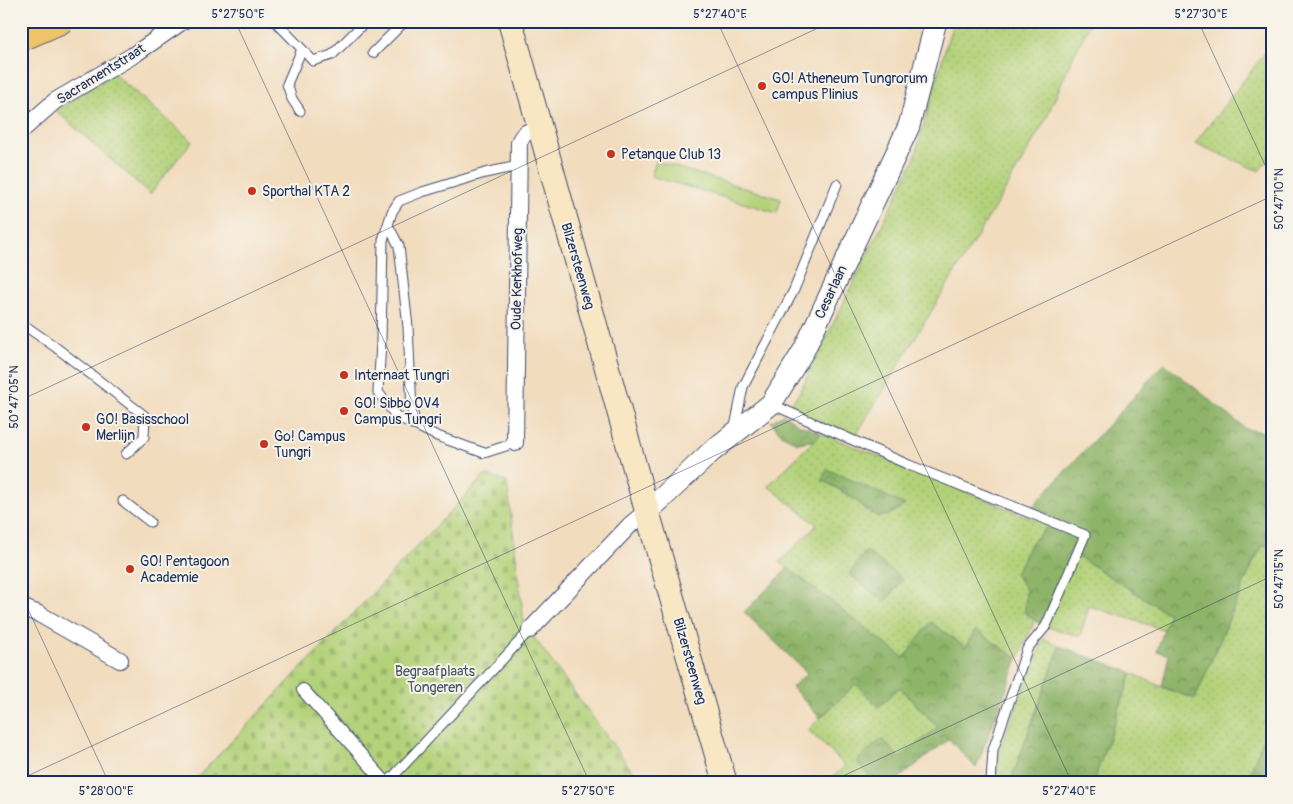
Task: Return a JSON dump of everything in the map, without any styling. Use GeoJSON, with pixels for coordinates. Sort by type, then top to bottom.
{"type":"FeatureCollection","features":[{"type":"Feature","properties":{"kind":"main road"},"geometry":{"type":"LineString","coordinates":[[21,38],[60,21]]}},
{"type":"Feature","properties":{"kind":"main road","name":"Bilzersteenweg"},"geometry":{"type":"LineString","coordinates":[[510,21],[646,511],[725,783]]}},
{"type":"Feature","properties":{"kind":"street","name":"Sacramentstraat"},"geometry":{"type":"LineString","coordinates":[[21,131],[55,101],[132,56],[183,21]]}},
{"type":"Feature","properties":{"kind":"street","name":"Cesarlaan"},"geometry":{"type":"LineString","coordinates":[[646,511],[711,452],[771,404],[804,350],[909,126],[936,21]]}},
{"type":"Feature","properties":{"kind":"street","name":"Oude Kerkhofweg"},"geometry":{"type":"LineString","coordinates":[[515,443],[519,143],[521,136],[539,127]]}},
{"type":"Feature","properties":{"kind":"street"},"geometry":{"type":"LineString","coordinates":[[530,630],[631,524],[646,511]]}},
{"type":"Feature","properties":{"kind":"street"},"geometry":{"type":"LineString","coordinates":[[21,607],[39,614],[120,660]]}},
{"type":"Feature","properties":{"kind":"street"},"geometry":{"type":"LineString","coordinates":[[303,690],[387,783]]}},
{"type":"Feature","properties":{"kind":"lane"},"geometry":{"type":"LineString","coordinates":[[275,21],[313,61],[332,55],[366,21]]}},
{"type":"Feature","properties":{"kind":"lane"},"geometry":{"type":"LineString","coordinates":[[373,53],[405,21]]}},
{"type":"Feature","properties":{"kind":"lane"},"geometry":{"type":"LineString","coordinates":[[300,111],[292,99],[287,84],[302,49]]}},
{"type":"Feature","properties":{"kind":"lane"},"geometry":{"type":"LineString","coordinates":[[515,443],[484,453],[437,436],[396,416],[378,392],[383,240],[392,212],[400,201],[422,192],[518,166]]}},
{"type":"Feature","properties":{"kind":"lane"},"geometry":{"type":"LineString","coordinates":[[734,435],[742,387],[794,290],[837,184]]}},
{"type":"Feature","properties":{"kind":"lane"},"geometry":{"type":"LineString","coordinates":[[388,225],[399,246],[408,327],[412,410],[416,425]]}},
{"type":"Feature","properties":{"kind":"lane"},"geometry":{"type":"LineString","coordinates":[[23,326],[145,416],[144,437],[126,454]]}},
{"type":"Feature","properties":{"kind":"lane"},"geometry":{"type":"LineString","coordinates":[[771,404],[909,465],[1085,535],[1046,626],[1026,650],[993,750],[991,783]]}},
{"type":"Feature","properties":{"kind":"lane"},"geometry":{"type":"LineString","coordinates":[[123,501],[150,522]]}},
{"type":"Feature","properties":{"kind":"lane"},"geometry":{"type":"LineString","coordinates":[[387,783],[530,630]]}},
{"type":"Feature","properties":{"kind":"green space"},"geometry":{"type":"Polygon","coordinates":[[[953,21],[1091,21],[1046,119],[1007,187],[855,437],[787,408],[799,393],[914,160],[953,21]]]}},
{"type":"Feature","properties":{"kind":"green space"},"geometry":{"type":"Polygon","coordinates":[[[1272,44],[1272,155],[1259,171],[1195,143],[1272,44]]]}},
{"type":"Feature","properties":{"kind":"green space"},"geometry":{"type":"Polygon","coordinates":[[[113,73],[192,141],[150,194],[56,111],[113,73]]]}},
{"type":"Feature","properties":{"kind":"green space"},"geometry":{"type":"Polygon","coordinates":[[[656,161],[781,199],[777,213],[651,176],[656,161]]]}},
{"type":"Feature","properties":{"kind":"green space"},"geometry":{"type":"Polygon","coordinates":[[[1164,363],[1246,429],[1272,433],[1272,543],[1263,546],[1255,558],[1195,699],[1162,687],[1169,655],[1157,651],[1169,614],[1076,555],[1043,626],[1025,613],[1026,590],[1015,574],[1030,545],[1055,518],[1032,507],[1164,363]]]}},
{"type":"Feature","properties":{"kind":"green space"},"geometry":{"type":"Polygon","coordinates":[[[783,414],[799,425],[821,433],[816,440],[798,443],[781,434],[771,422],[783,414]]]}},
{"type":"Feature","properties":{"kind":"green space"},"geometry":{"type":"Polygon","coordinates":[[[821,433],[1048,525],[1030,545],[1025,613],[1035,620],[1018,659],[977,631],[965,647],[931,623],[904,658],[779,562],[817,525],[768,486],[821,433]],[[827,470],[823,480],[853,498],[870,514],[904,505],[827,470]]]}},
{"type":"Feature","properties":{"kind":"green space"},"geometry":{"type":"Polygon","coordinates":[[[827,470],[905,505],[888,515],[878,516],[873,514],[842,491],[822,480],[827,470]]]}},
{"type":"Feature","properties":{"kind":"green space","name":"Begraafplaats Tongeren"},"geometry":{"type":"Polygon","coordinates":[[[485,475],[507,482],[524,624],[641,783],[192,783],[485,475]]]}},
{"type":"Feature","properties":{"kind":"green space"},"geometry":{"type":"Polygon","coordinates":[[[1272,543],[1272,717],[1246,783],[1093,783],[1132,673],[1195,699],[1255,558],[1263,545],[1272,543]]]}},
{"type":"Feature","properties":{"kind":"green space"},"geometry":{"type":"Polygon","coordinates":[[[866,551],[903,579],[885,602],[849,574],[866,551]]]}},
{"type":"Feature","properties":{"kind":"green space"},"geometry":{"type":"Polygon","coordinates":[[[1076,555],[1169,614],[1165,630],[1089,606],[1080,636],[1043,626],[1076,555]]]}},
{"type":"Feature","properties":{"kind":"green space"},"geometry":{"type":"Polygon","coordinates":[[[788,568],[904,658],[931,622],[965,647],[976,630],[1018,659],[976,768],[949,739],[893,783],[869,783],[872,779],[856,761],[882,739],[900,758],[938,727],[900,687],[879,707],[856,684],[820,718],[792,687],[807,673],[744,612],[788,568]]]}},
{"type":"Feature","properties":{"kind":"green space"},"geometry":{"type":"Polygon","coordinates":[[[1044,639],[1060,646],[1010,783],[994,783],[1002,742],[1044,639]]]}},
{"type":"Feature","properties":{"kind":"green space"},"geometry":{"type":"Polygon","coordinates":[[[1060,646],[1132,673],[1093,783],[1010,783],[1060,646]]]}},
{"type":"Feature","properties":{"kind":"green space"},"geometry":{"type":"Polygon","coordinates":[[[856,684],[900,687],[938,728],[900,759],[882,739],[873,779],[869,783],[838,783],[833,778],[845,765],[808,730],[856,684]]]}},
{"type":"Feature","properties":{"kind":"green space"},"geometry":{"type":"Polygon","coordinates":[[[1272,717],[1272,783],[1246,783],[1272,717]]]}},
{"type":"Feature","properties":{"kind":"place","name":"GO! Atheneum Tungrorum campus Plinius"},"geometry":{"type":"Point","coordinates":[762,86]}},
{"type":"Feature","properties":{"kind":"place","name":"Petanque Club 13"},"geometry":{"type":"Point","coordinates":[611,154]}},
{"type":"Feature","properties":{"kind":"place","name":"Sporthal KTA 2"},"geometry":{"type":"Point","coordinates":[252,191]}},
{"type":"Feature","properties":{"kind":"place","name":"Internaat Tungri"},"geometry":{"type":"Point","coordinates":[344,375]}},
{"type":"Feature","properties":{"kind":"place","name":"GO! Sibbo OV4 Campus Tungri"},"geometry":{"type":"Point","coordinates":[344,411]}},
{"type":"Feature","properties":{"kind":"place","name":"GO! Basisschool Merlijn"},"geometry":{"type":"Point","coordinates":[86,427]}},
{"type":"Feature","properties":{"kind":"place","name":"Go! Campus Tungri"},"geometry":{"type":"Point","coordinates":[264,444]}},
{"type":"Feature","properties":{"kind":"place","name":"GO! Pentagoon Academie"},"geometry":{"type":"Point","coordinates":[130,569]}}]}
